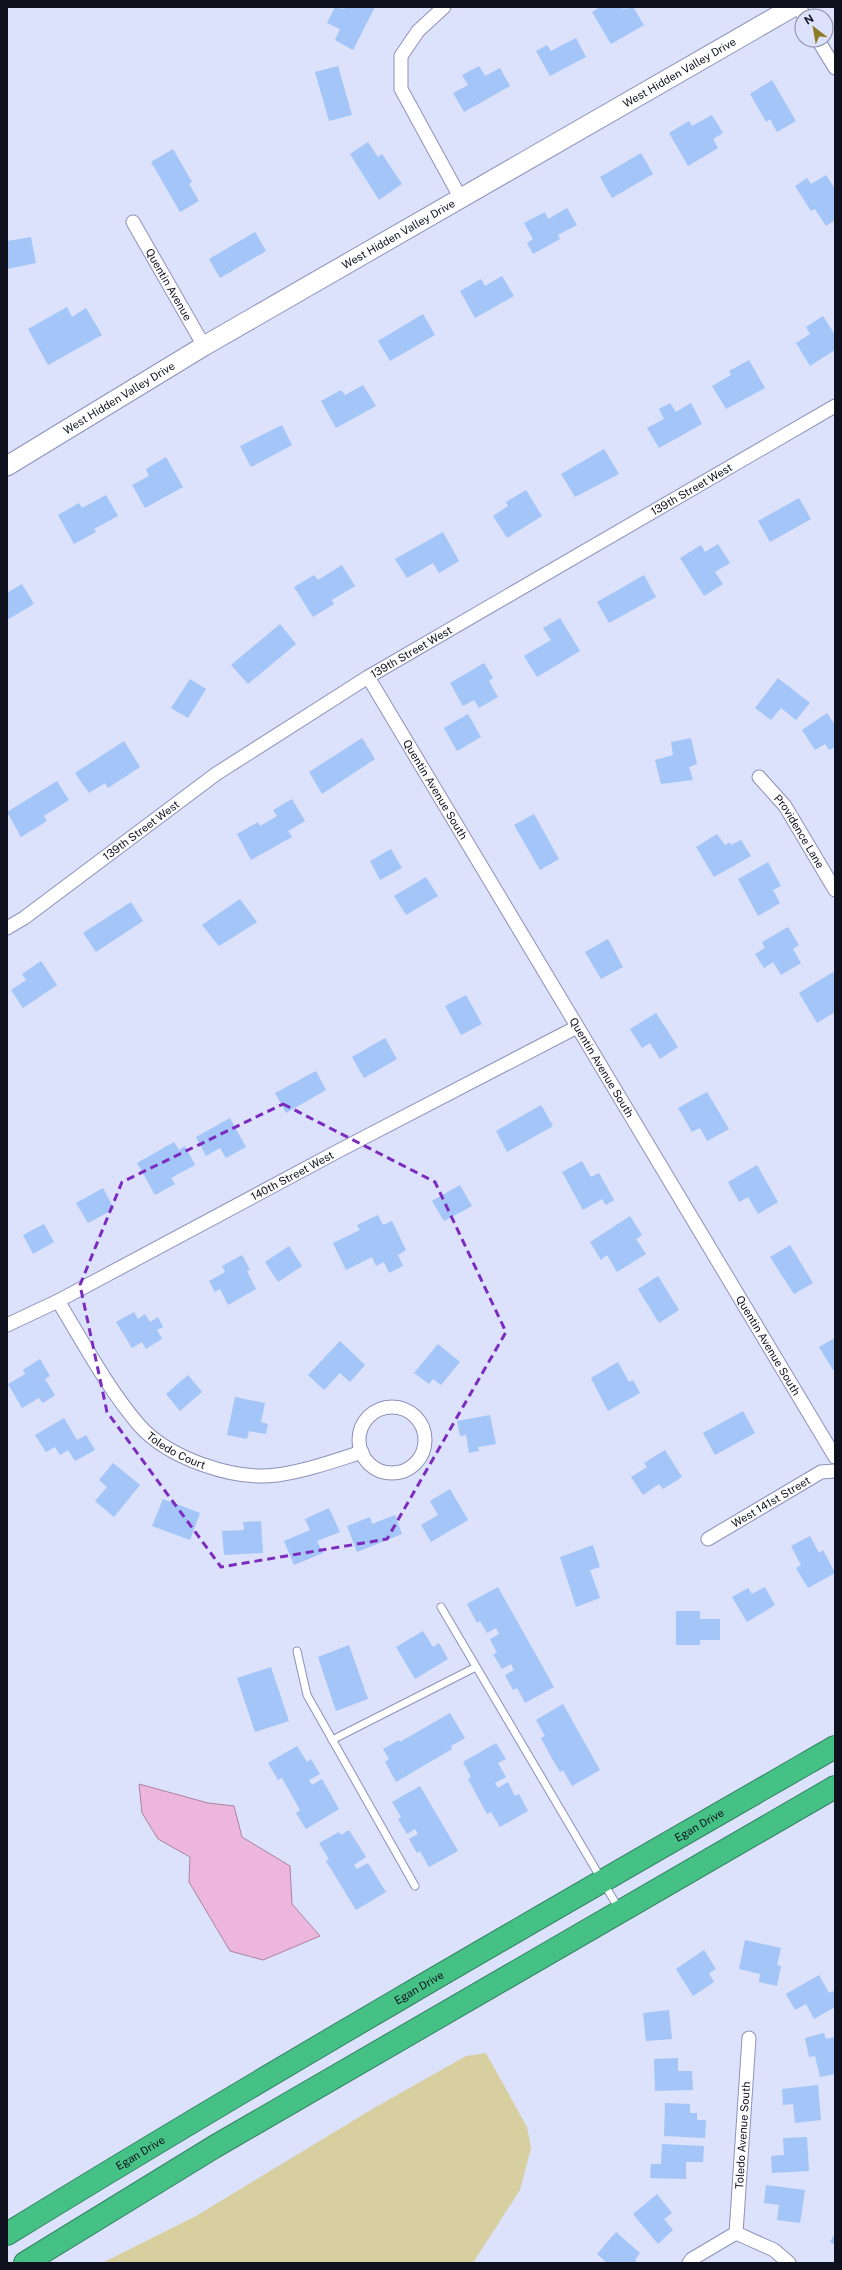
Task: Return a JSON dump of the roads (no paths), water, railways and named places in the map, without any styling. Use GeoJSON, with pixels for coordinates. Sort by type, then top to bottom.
{"type":"FeatureCollection","features":[{"type":"Feature","properties":{"kind":"highway","name":"Egan Drive"},"geometry":{"type":"LineString","coordinates":[[7,2234],[203,2113],[835,1747]]}},
{"type":"Feature","properties":{"kind":"highway"},"geometry":{"type":"LineString","coordinates":[[25,2263],[214,2147],[835,1787]]}},
{"type":"Feature","properties":{"kind":"street"},"geometry":{"type":"LineString","coordinates":[[444,7],[418,32],[401,56],[401,89],[460,197]]}},
{"type":"Feature","properties":{"kind":"street","name":"West Hidden Valley Drive"},"geometry":{"type":"LineString","coordinates":[[7,466],[204,346],[460,197],[793,7]]}},
{"type":"Feature","properties":{"kind":"street"},"geometry":{"type":"LineString","coordinates":[[823,48],[835,68]]}},
{"type":"Feature","properties":{"kind":"street","name":"Quentin Avenue"},"geometry":{"type":"LineString","coordinates":[[133,222],[204,346]]}},
{"type":"Feature","properties":{"kind":"street","name":"139th Street West"},"geometry":{"type":"LineString","coordinates":[[7,928],[24,918],[216,774],[368,677],[835,406]]}},
{"type":"Feature","properties":{"kind":"street","name":"Quentin Avenue South"},"geometry":{"type":"LineString","coordinates":[[368,677],[835,1457]]}},
{"type":"Feature","properties":{"kind":"street","name":"Providence Lane"},"geometry":{"type":"LineString","coordinates":[[759,777],[785,806],[835,890]]}},
{"type":"Feature","properties":{"kind":"street","name":"140th Street West"},"geometry":{"type":"LineString","coordinates":[[7,1325],[58,1301],[342,1149],[577,1027]]}},
{"type":"Feature","properties":{"kind":"street","name":"Toledo Court"},"geometry":{"type":"LineString","coordinates":[[58,1301],[122,1402],[140,1426],[161,1443],[186,1458],[221,1471],[248,1476],[276,1475],[307,1469],[362,1452]]}},
{"type":"Feature","properties":{"kind":"street"},"geometry":{"type":"LineString","coordinates":[[390,1406],[406,1409],[418,1419],[423,1428],[425,1439],[423,1451],[418,1461],[409,1468],[398,1473],[386,1473],[376,1469],[366,1462],[362,1452],[358,1442],[359,1431],[366,1418],[380,1408],[390,1406]]}},
{"type":"Feature","properties":{"kind":"street","name":"West 141st Street"},"geometry":{"type":"LineString","coordinates":[[708,1539],[821,1472],[835,1471]]}},
{"type":"Feature","properties":{"kind":"street","name":"Toledo Avenue South"},"geometry":{"type":"LineString","coordinates":[[736,2233],[749,2038]]}},
{"type":"Feature","properties":{"kind":"street"},"geometry":{"type":"LineString","coordinates":[[689,2263],[692,2259],[736,2233],[774,2250],[789,2263]]}},
{"type":"Feature","properties":{"kind":"lane"},"geometry":{"type":"LineString","coordinates":[[442,1607],[620,1911]]}},
{"type":"Feature","properties":{"kind":"lane"},"geometry":{"type":"LineString","coordinates":[[297,1650],[307,1695],[415,1886]]}},
{"type":"Feature","properties":{"kind":"lane"},"geometry":{"type":"LineString","coordinates":[[332,1740],[476,1667]]}}]}
